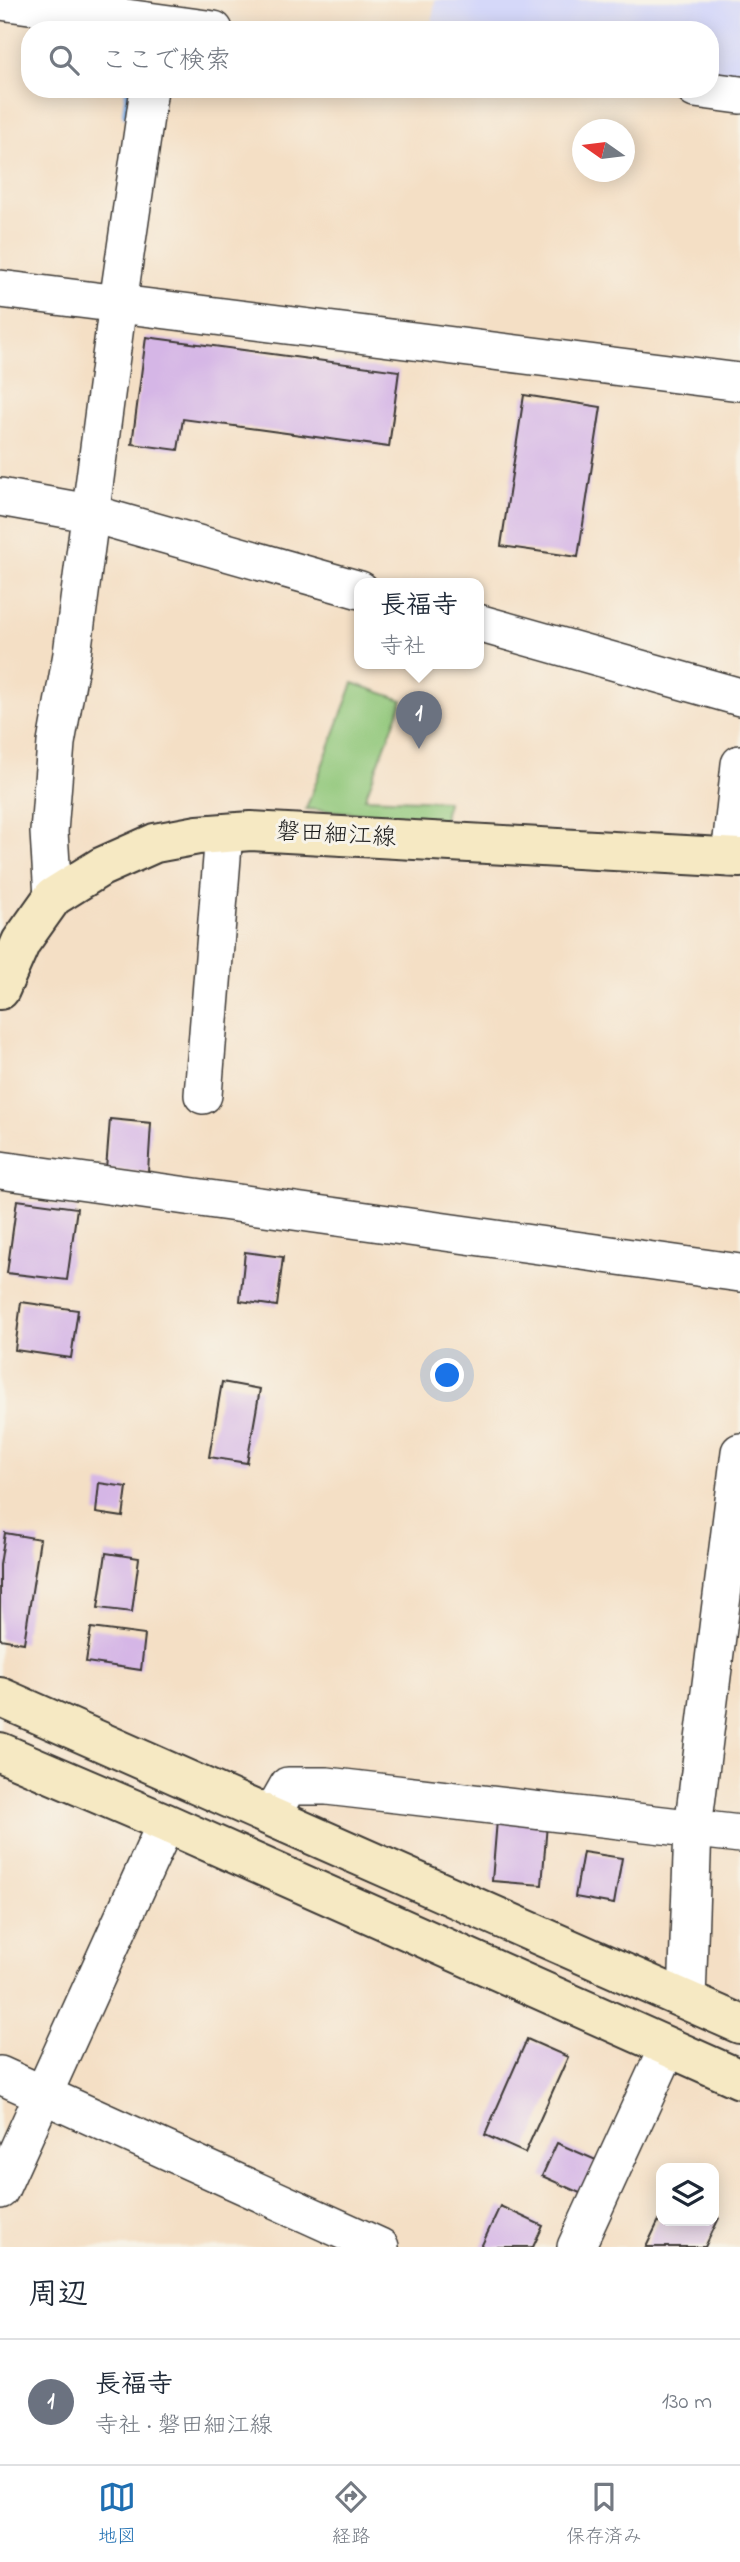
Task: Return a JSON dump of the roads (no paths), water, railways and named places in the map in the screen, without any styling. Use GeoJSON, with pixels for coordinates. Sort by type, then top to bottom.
{"type":"FeatureCollection","features":[{"type":"Feature","properties":{"kind":"street"},"geometry":{"type":"LineString","coordinates":[[0,1],[159,18]]}},
{"type":"Feature","properties":{"kind":"street"},"geometry":{"type":"LineString","coordinates":[[719,92],[740,95]]}},
{"type":"Feature","properties":{"kind":"street"},"geometry":{"type":"LineString","coordinates":[[53,897],[49,832],[56,743],[72,654],[89,513],[148,98]]}},
{"type":"Feature","properties":{"kind":"street"},"geometry":{"type":"LineString","coordinates":[[0,289],[740,382]]}},
{"type":"Feature","properties":{"kind":"street"},"geometry":{"type":"LineString","coordinates":[[0,497],[89,513],[354,589]]}},
{"type":"Feature","properties":{"kind":"street"},"geometry":{"type":"LineString","coordinates":[[484,625],[740,697]]}},
{"type":"Feature","properties":{"kind":"street"},"geometry":{"type":"LineString","coordinates":[[735,858],[740,764]]}},
{"type":"Feature","properties":{"kind":"street","name":"磐田細江線"},"geometry":{"type":"LineString","coordinates":[[0,990],[10,935],[53,897],[101,867],[155,843],[198,835],[251,831],[735,858]]}},
{"type":"Feature","properties":{"kind":"street"},"geometry":{"type":"LineString","coordinates":[[203,1095],[224,833]]}},
{"type":"Feature","properties":{"kind":"street"},"geometry":{"type":"LineString","coordinates":[[0,1170],[740,1273]]}},
{"type":"Feature","properties":{"kind":"street"},"geometry":{"type":"LineString","coordinates":[[687,1999],[694,1828],[740,1452]]}},
{"type":"Feature","properties":{"kind":"street"},"geometry":{"type":"LineString","coordinates":[[0,1697],[740,2024]]}},
{"type":"Feature","properties":{"kind":"street"},"geometry":{"type":"LineString","coordinates":[[0,1752],[166,1823],[740,2079]]}},
{"type":"Feature","properties":{"kind":"street"},"geometry":{"type":"LineString","coordinates":[[271,1816],[288,1786],[327,1786],[740,1834]]}},
{"type":"Feature","properties":{"kind":"street"},"geometry":{"type":"LineString","coordinates":[[0,2190],[166,1823]]}},
{"type":"Feature","properties":{"kind":"street"},"geometry":{"type":"LineString","coordinates":[[576,2247],[668,2047]]}},
{"type":"Feature","properties":{"kind":"street"},"geometry":{"type":"LineString","coordinates":[[0,2076],[380,2247]]}},
{"type":"Feature","properties":{"kind":"waterway"},"geometry":{"type":"LineString","coordinates":[[127,113],[129,98]]}},
{"type":"Feature","properties":{"kind":"place","name":"長福寺"},"geometry":{"type":"Point","coordinates":[419,749]}}]}
